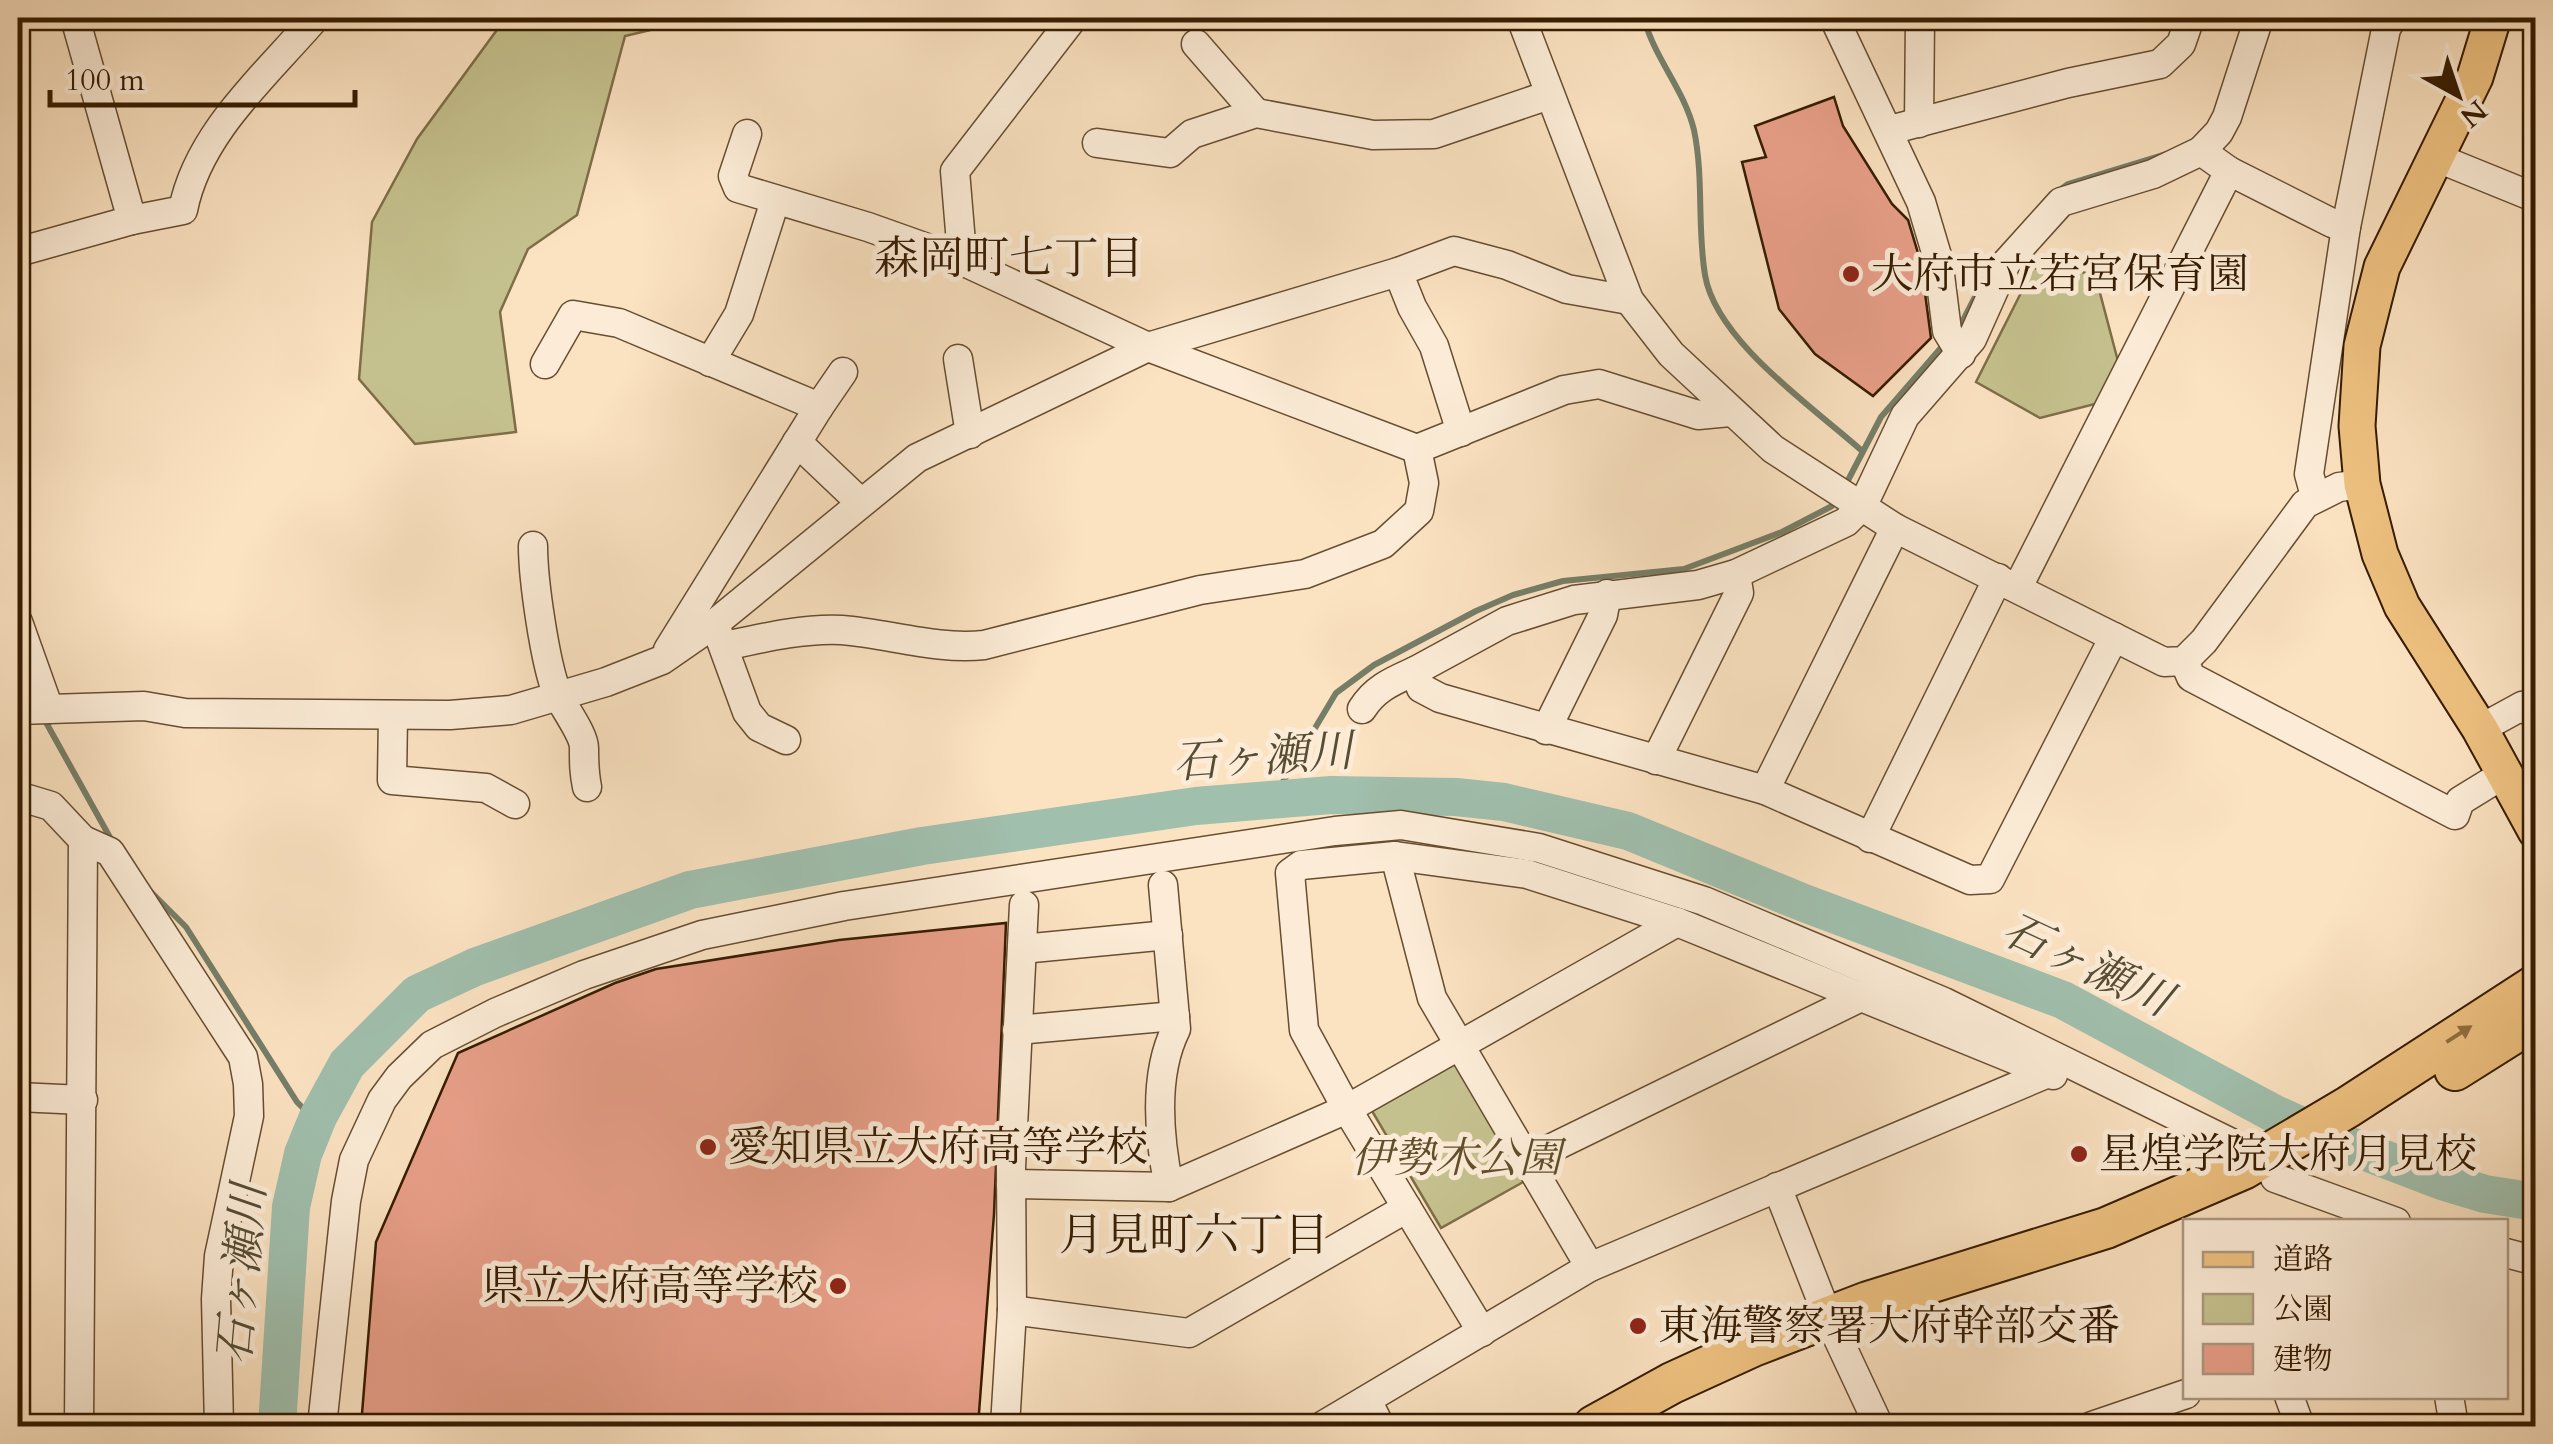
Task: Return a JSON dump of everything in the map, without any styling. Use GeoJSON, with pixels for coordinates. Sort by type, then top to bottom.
{"type":"FeatureCollection","features":[{"type":"Feature","properties":{"kind":"highway"},"geometry":{"type":"LineString","coordinates":[[2367,1110],[2536,984]]}},
{"type":"Feature","properties":{"kind":"highway"},"geometry":{"type":"LineString","coordinates":[[2190,1219],[2271,1164],[2536,1018]]}},
{"type":"Feature","properties":{"kind":"highway"},"geometry":{"type":"LineString","coordinates":[[1594,1426],[1672,1383],[1833,1328],[2271,1164]]}},
{"type":"Feature","properties":{"kind":"highway"},"geometry":{"type":"LineString","coordinates":[[1642,1426],[1833,1328],[2063,1270],[2183,1223]]}},
{"type":"Feature","properties":{"kind":"main road"},"geometry":{"type":"LineString","coordinates":[[2494,18],[2476,77],[2382,267],[2365,332],[2357,426],[2362,484],[2380,554],[2402,606],[2480,729],[2536,830]]}},
{"type":"Feature","properties":{"kind":"street"},"geometry":{"type":"LineString","coordinates":[[75,18],[132,220]]}},
{"type":"Feature","properties":{"kind":"street"},"geometry":{"type":"LineString","coordinates":[[18,252],[183,210],[189,182],[216,132],[315,18]]}},
{"type":"Feature","properties":{"kind":"street"},"geometry":{"type":"LineString","coordinates":[[958,260],[961,242],[956,171],[1073,18]]}},
{"type":"Feature","properties":{"kind":"street"},"geometry":{"type":"LineString","coordinates":[[1521,18],[1629,300],[1670,354],[1730,412],[1773,448],[1895,528],[2164,662],[2184,660],[2204,641],[2288,524],[2315,496],[2362,484]]}},
{"type":"Feature","properties":{"kind":"street"},"geometry":{"type":"LineString","coordinates":[[1834,18],[1890,130],[1934,239],[1947,331],[1961,354]]}},
{"type":"Feature","properties":{"kind":"street"},"geometry":{"type":"LineString","coordinates":[[1919,123],[1920,18]]}},
{"type":"Feature","properties":{"kind":"street"},"geometry":{"type":"LineString","coordinates":[[1890,130],[2068,83],[2160,64],[2181,44],[2190,18]]}},
{"type":"Feature","properties":{"kind":"street"},"geometry":{"type":"LineString","coordinates":[[1362,709],[1382,686],[1507,621],[1574,600],[1666,591],[1736,574],[1846,522],[1849,497],[1905,416],[1972,340],[2006,263],[2061,202],[2153,174],[2201,151],[2219,132],[2259,18]]}},
{"type":"Feature","properties":{"kind":"street"},"geometry":{"type":"LineString","coordinates":[[2315,496],[2309,474],[2346,227],[2386,29],[2392,18]]}},
{"type":"Feature","properties":{"kind":"street"},"geometry":{"type":"LineString","coordinates":[[1196,44],[1256,113]]}},
{"type":"Feature","properties":{"kind":"street"},"geometry":{"type":"LineString","coordinates":[[1097,143],[1170,152],[1192,134],[1256,113],[1373,135],[1434,134],[1550,95]]}},
{"type":"Feature","properties":{"kind":"street"},"geometry":{"type":"LineString","coordinates":[[748,134],[734,176],[738,188],[868,227],[958,260],[1148,347],[1417,449],[1564,390],[1598,384],[1698,415],[1730,412]]}},
{"type":"Feature","properties":{"kind":"street"},"geometry":{"type":"LineString","coordinates":[[2201,151],[2229,171],[2332,224],[2346,227]]}},
{"type":"Feature","properties":{"kind":"street"},"geometry":{"type":"LineString","coordinates":[[2435,157],[2536,198]]}},
{"type":"Feature","properties":{"kind":"street"},"geometry":{"type":"LineString","coordinates":[[1870,838],[2229,171]]}},
{"type":"Feature","properties":{"kind":"street"},"geometry":{"type":"LineString","coordinates":[[710,362],[739,314],[775,200]]}},
{"type":"Feature","properties":{"kind":"street"},"geometry":{"type":"LineString","coordinates":[[18,710],[144,706],[185,714],[394,715],[511,710],[560,698],[719,635],[860,502],[917,458],[1148,347],[1398,272],[1454,251],[1506,265],[1566,289],[1629,300]]}},
{"type":"Feature","properties":{"kind":"street"},"geometry":{"type":"LineString","coordinates":[[1398,272],[1434,346],[1461,432]]}},
{"type":"Feature","properties":{"kind":"street"},"geometry":{"type":"LineString","coordinates":[[545,364],[572,315],[619,323],[818,407]]}},
{"type":"Feature","properties":{"kind":"street"},"geometry":{"type":"LineString","coordinates":[[958,359],[970,434]]}},
{"type":"Feature","properties":{"kind":"street"},"geometry":{"type":"LineString","coordinates":[[662,660],[818,407],[844,372]]}},
{"type":"Feature","properties":{"kind":"street"},"geometry":{"type":"LineString","coordinates":[[797,442],[860,502]]}},
{"type":"Feature","properties":{"kind":"street"},"geometry":{"type":"LineString","coordinates":[[719,635],[836,630],[890,634],[958,648],[984,645],[1200,590],[1305,574],[1383,544],[1419,511],[1424,482],[1417,449]]}},
{"type":"Feature","properties":{"kind":"street"},"geometry":{"type":"LineString","coordinates":[[1765,790],[1895,528]]}},
{"type":"Feature","properties":{"kind":"street"},"geometry":{"type":"LineString","coordinates":[[534,546],[533,569],[560,698],[585,748],[582,762],[587,787]]}},
{"type":"Feature","properties":{"kind":"street"},"geometry":{"type":"LineString","coordinates":[[1656,760],[1739,593],[1736,574]]}},
{"type":"Feature","properties":{"kind":"street"},"geometry":{"type":"LineString","coordinates":[[1546,730],[1603,615],[1607,594]]}},
{"type":"Feature","properties":{"kind":"street"},"geometry":{"type":"LineString","coordinates":[[18,622],[49,709]]}},
{"type":"Feature","properties":{"kind":"street"},"geometry":{"type":"LineString","coordinates":[[719,635],[746,712],[758,726],[786,740]]}},
{"type":"Feature","properties":{"kind":"street"},"geometry":{"type":"LineString","coordinates":[[1415,671],[1421,688],[1440,698],[1765,790],[1970,880],[1990,879],[2114,637]]}},
{"type":"Feature","properties":{"kind":"street"},"geometry":{"type":"LineString","coordinates":[[2184,660],[2191,677],[2455,815],[2460,801],[2504,774]]}},
{"type":"Feature","properties":{"kind":"street"},"geometry":{"type":"LineString","coordinates":[[2480,729],[2522,706],[2535,715]]}},
{"type":"Feature","properties":{"kind":"street"},"geometry":{"type":"LineString","coordinates":[[394,715],[392,780],[486,788],[515,804]]}},
{"type":"Feature","properties":{"kind":"street"},"geometry":{"type":"LineString","coordinates":[[18,796],[51,806],[83,840],[110,852],[243,1057],[250,1116],[219,1256],[216,1299],[219,1426]]}},
{"type":"Feature","properties":{"kind":"street"},"geometry":{"type":"LineString","coordinates":[[322,1426],[346,1201],[354,1160],[382,1100],[432,1045],[494,1013],[584,975],[702,936],[844,906],[1335,831],[1401,825],[1540,848],[1704,901],[1944,1002],[2390,1219]]}},
{"type":"Feature","properties":{"kind":"street"},"geometry":{"type":"LineString","coordinates":[[79,1426],[83,840]]}},
{"type":"Feature","properties":{"kind":"street"},"geometry":{"type":"LineString","coordinates":[[1395,856],[1432,998],[1590,1267]]}},
{"type":"Feature","properties":{"kind":"street"},"geometry":{"type":"LineString","coordinates":[[1482,1332],[1304,1030],[1290,873],[1301,865],[1395,856],[1527,874],[1677,922],[2271,1164]]}},
{"type":"Feature","properties":{"kind":"street"},"geometry":{"type":"LineString","coordinates":[[1163,886],[1176,1029],[1166,1050],[1160,1119],[1169,1188]]}},
{"type":"Feature","properties":{"kind":"street"},"geometry":{"type":"LineString","coordinates":[[1004,1426],[1012,1310],[1011,1184],[1024,905]]}},
{"type":"Feature","properties":{"kind":"street"},"geometry":{"type":"LineString","coordinates":[[1011,1184],[1169,1188],[1347,1108],[1677,922]]}},
{"type":"Feature","properties":{"kind":"street"},"geometry":{"type":"LineString","coordinates":[[1022,949],[1168,935]]}},
{"type":"Feature","properties":{"kind":"street"},"geometry":{"type":"LineString","coordinates":[[1526,1160],[1863,996]]}},
{"type":"Feature","properties":{"kind":"street"},"geometry":{"type":"LineString","coordinates":[[1018,1030],[1175,1016]]}},
{"type":"Feature","properties":{"kind":"street"},"geometry":{"type":"LineString","coordinates":[[1322,1426],[1590,1267],[2048,1073]]}},
{"type":"Feature","properties":{"kind":"street"},"geometry":{"type":"LineString","coordinates":[[18,1097],[83,1100]]}},
{"type":"Feature","properties":{"kind":"street"},"geometry":{"type":"LineString","coordinates":[[1778,1186],[1833,1328],[1879,1426]]}},
{"type":"Feature","properties":{"kind":"street"},"geometry":{"type":"LineString","coordinates":[[1012,1310],[1189,1333],[1407,1208]]}},
{"type":"Feature","properties":{"kind":"street"},"geometry":{"type":"LineString","coordinates":[[2508,1254],[2536,1261]]}},
{"type":"Feature","properties":{"kind":"street"},"geometry":{"type":"LineString","coordinates":[[2092,1426],[2183,1395]]}},
{"type":"Feature","properties":{"kind":"street"},"geometry":{"type":"LineString","coordinates":[[2289,1399],[2300,1426]]}},
{"type":"Feature","properties":{"kind":"street"},"geometry":{"type":"LineString","coordinates":[[2449,1399],[2454,1426]]}},
{"type":"Feature","properties":{"kind":"street"},"geometry":{"type":"LineString","coordinates":[[1367,1400],[1380,1426]]}},
{"type":"Feature","properties":{"kind":"green space"},"geometry":{"type":"Polygon","coordinates":[[[502,18],[701,18],[625,36],[577,215],[528,249],[500,312],[516,432],[415,444],[359,379],[372,222],[417,139],[502,18]]]}},
{"type":"Feature","properties":{"kind":"green space"},"geometry":{"type":"Polygon","coordinates":[[[2053,265],[2086,273],[2100,293],[2119,365],[2099,403],[2040,418],[1976,382],[2033,269],[2053,265]]]}},
{"type":"Feature","properties":{"kind":"green space","name":"伊勢木公園"},"geometry":{"type":"Polygon","coordinates":[[[1457,1063],[1525,1181],[1441,1228],[1372,1111],[1457,1063]]]}},
{"type":"Feature","properties":{"kind":"building","name":"大府市立若宮保育園"},"geometry":{"type":"Polygon","coordinates":[[[1834,97],[1843,126],[1892,204],[1908,220],[1921,263],[1931,338],[1873,396],[1815,354],[1779,309],[1742,162],[1766,157],[1755,126],[1834,97]]]}},
{"type":"Feature","properties":{"kind":"building","name":"愛知県立大府高等学校"},"geometry":{"type":"Polygon","coordinates":[[[1006,923],[994,1214],[978,1426],[361,1426],[376,1242],[458,1053],[615,983],[656,969],[839,940],[1006,923]]]}},
{"type":"Feature","properties":{"kind":"waterway"},"geometry":{"type":"LineString","coordinates":[[1644,18],[1694,130],[1705,275],[1713,300],[1727,324],[1769,371],[1861,450]]}},
{"type":"Feature","properties":{"kind":"waterway"},"geometry":{"type":"LineString","coordinates":[[2060,190],[2068,184],[2166,154]]}},
{"type":"Feature","properties":{"kind":"waterway"},"geometry":{"type":"LineString","coordinates":[[1956,334],[1982,283]]}},
{"type":"Feature","properties":{"kind":"waterway"},"geometry":{"type":"LineString","coordinates":[[1845,486],[1881,417],[1946,342]]}},
{"type":"Feature","properties":{"kind":"waterway"},"geometry":{"type":"LineString","coordinates":[[1272,800],[1336,693],[1374,665],[1513,595],[1563,581],[1684,569],[1782,532],[1836,501]]}},
{"type":"Feature","properties":{"kind":"waterway"},"geometry":{"type":"LineString","coordinates":[[18,667],[28,688]]}},
{"type":"Feature","properties":{"kind":"waterway"},"geometry":{"type":"LineString","coordinates":[[43,717],[112,841]]}},
{"type":"Feature","properties":{"kind":"waterway","name":"石ヶ瀬川"},"geometry":{"type":"LineString","coordinates":[[277,1426],[291,1207],[303,1154],[347,1064],[417,994],[475,967],[690,890],[922,846],[1196,806],[1331,795],[1456,797],[1504,802],[1628,831],[1804,903],[2063,1000],[2273,1113],[2324,1136],[2442,1181],[2485,1194],[2536,1202]]}},
{"type":"Feature","properties":{"kind":"waterway"},"geometry":{"type":"LineString","coordinates":[[150,891],[186,927],[297,1102],[310,1115],[318,1117]]}},
{"type":"Feature","properties":{"kind":"place","name":"大府市立若宮保育園"},"geometry":{"type":"Point","coordinates":[1851,274]}},
{"type":"Feature","properties":{"kind":"place","name":"愛知県立大府高等学校"},"geometry":{"type":"Point","coordinates":[708,1147]}},
{"type":"Feature","properties":{"kind":"place","name":"星煌学院大府月見校"},"geometry":{"type":"Point","coordinates":[2079,1154]}},
{"type":"Feature","properties":{"kind":"place","name":"県立大府高等学校"},"geometry":{"type":"Point","coordinates":[838,1286]}},
{"type":"Feature","properties":{"kind":"place","name":"東海警察署大府幹部交番"},"geometry":{"type":"Point","coordinates":[1638,1326]}},
{"type":"Feature","properties":{"kind":"district","name":"森岡町七丁目"},"geometry":{"type":"Point","coordinates":[1009,258]}},
{"type":"Feature","properties":{"kind":"district","name":"月見町六丁目"},"geometry":{"type":"Point","coordinates":[1194,1235]}}]}
